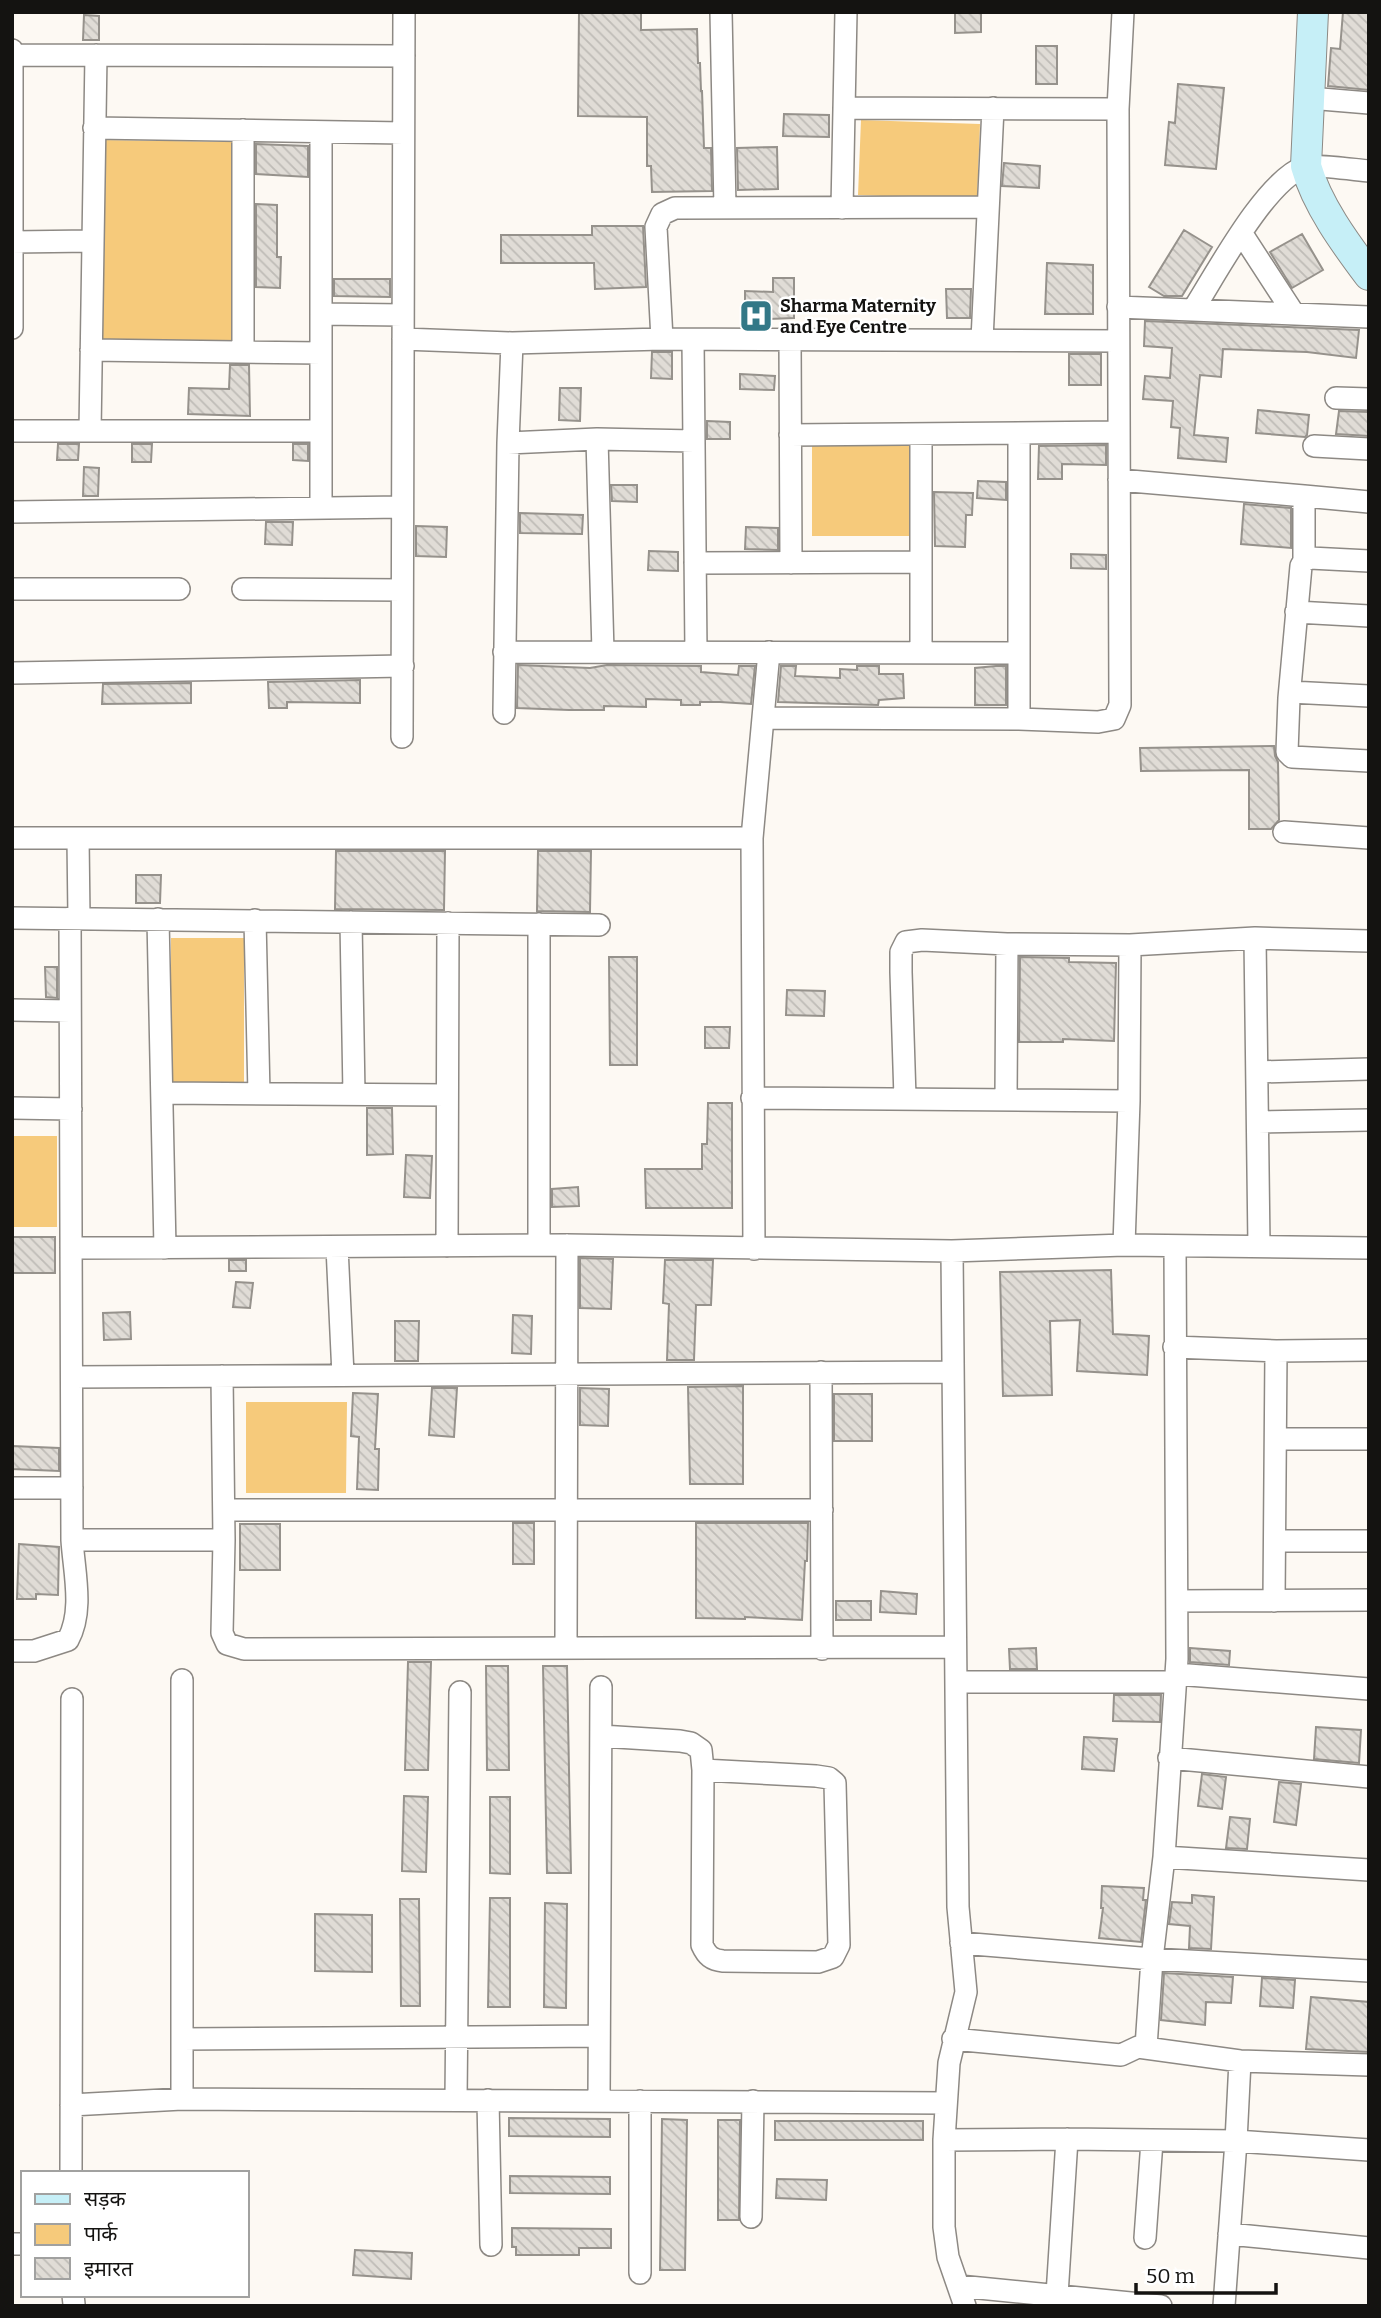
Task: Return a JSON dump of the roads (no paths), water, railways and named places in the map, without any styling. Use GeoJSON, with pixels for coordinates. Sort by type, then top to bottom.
{"type":"FeatureCollection","features":[{"type":"Feature","properties":{"kind":"street"},"geometry":{"type":"LineString","coordinates":[[402,737],[404,12]]}},
{"type":"Feature","properties":{"kind":"street"},"geometry":{"type":"LineString","coordinates":[[721,12],[725,208]]}},
{"type":"Feature","properties":{"kind":"street"},"geometry":{"type":"LineString","coordinates":[[842,208],[846,12]]}},
{"type":"Feature","properties":{"kind":"street"},"geometry":{"type":"LineString","coordinates":[[763,718],[1098,722],[1114,719],[1120,705],[1118,109],[1123,12]]}},
{"type":"Feature","properties":{"kind":"street"},"geometry":{"type":"LineString","coordinates":[[1313,12],[1306,166],[1311,185],[1321,203],[1367,270]]}},
{"type":"Feature","properties":{"kind":"street"},"geometry":{"type":"LineString","coordinates":[[12,328],[12,53],[404,55]]}},
{"type":"Feature","properties":{"kind":"street"},"geometry":{"type":"LineString","coordinates":[[90,431],[96,55]]}},
{"type":"Feature","properties":{"kind":"street"},"geometry":{"type":"LineString","coordinates":[[1309,98],[1369,103]]}},
{"type":"Feature","properties":{"kind":"street"},"geometry":{"type":"LineString","coordinates":[[844,108],[1118,109]]}},
{"type":"Feature","properties":{"kind":"street"},"geometry":{"type":"LineString","coordinates":[[982,340],[993,108]]}},
{"type":"Feature","properties":{"kind":"street"},"geometry":{"type":"LineString","coordinates":[[93,128],[403,133]]}},
{"type":"Feature","properties":{"kind":"street"},"geometry":{"type":"LineString","coordinates":[[243,130],[243,352]]}},
{"type":"Feature","properties":{"kind":"street"},"geometry":{"type":"LineString","coordinates":[[321,132],[321,508]]}},
{"type":"Feature","properties":{"kind":"street"},"geometry":{"type":"LineString","coordinates":[[1193,310],[1262,202],[1282,181],[1306,166],[1369,171]]}},
{"type":"Feature","properties":{"kind":"street"},"geometry":{"type":"LineString","coordinates":[[663,340],[656,227],[662,214],[675,208],[987,207]]}},
{"type":"Feature","properties":{"kind":"street"},"geometry":{"type":"LineString","coordinates":[[1242,234],[1294,314]]}},
{"type":"Feature","properties":{"kind":"street"},"geometry":{"type":"LineString","coordinates":[[12,242],[92,241]]}},
{"type":"Feature","properties":{"kind":"street"},"geometry":{"type":"LineString","coordinates":[[1118,307],[1369,317]]}},
{"type":"Feature","properties":{"kind":"street"},"geometry":{"type":"LineString","coordinates":[[321,314],[403,315]]}},
{"type":"Feature","properties":{"kind":"street"},"geometry":{"type":"LineString","coordinates":[[403,339],[512,343],[663,340],[1118,341]]}},
{"type":"Feature","properties":{"kind":"street"},"geometry":{"type":"LineString","coordinates":[[693,340],[696,652]]}},
{"type":"Feature","properties":{"kind":"street"},"geometry":{"type":"LineString","coordinates":[[790,340],[791,563]]}},
{"type":"Feature","properties":{"kind":"street"},"geometry":{"type":"LineString","coordinates":[[504,713],[512,343]]}},
{"type":"Feature","properties":{"kind":"street"},"geometry":{"type":"LineString","coordinates":[[91,350],[321,353]]}},
{"type":"Feature","properties":{"kind":"street"},"geometry":{"type":"LineString","coordinates":[[1336,398],[1369,399]]}},
{"type":"Feature","properties":{"kind":"street"},"geometry":{"type":"LineString","coordinates":[[12,431],[321,430]]}},
{"type":"Feature","properties":{"kind":"street"},"geometry":{"type":"LineString","coordinates":[[790,435],[1119,432]]}},
{"type":"Feature","properties":{"kind":"street"},"geometry":{"type":"LineString","coordinates":[[1019,433],[1019,719]]}},
{"type":"Feature","properties":{"kind":"street"},"geometry":{"type":"LineString","coordinates":[[921,434],[921,653]]}},
{"type":"Feature","properties":{"kind":"street"},"geometry":{"type":"LineString","coordinates":[[508,443],[597,439],[694,441]]}},
{"type":"Feature","properties":{"kind":"street"},"geometry":{"type":"LineString","coordinates":[[597,439],[603,652]]}},
{"type":"Feature","properties":{"kind":"street"},"geometry":{"type":"LineString","coordinates":[[1314,446],[1369,449]]}},
{"type":"Feature","properties":{"kind":"street"},"geometry":{"type":"LineString","coordinates":[[1119,480],[1369,502]]}},
{"type":"Feature","properties":{"kind":"street"},"geometry":{"type":"LineString","coordinates":[[1304,496],[1304,561],[1299,573],[1288,755],[1369,761]]}},
{"type":"Feature","properties":{"kind":"street"},"geometry":{"type":"LineString","coordinates":[[12,512],[402,507]]}},
{"type":"Feature","properties":{"kind":"street"},"geometry":{"type":"LineString","coordinates":[[1304,561],[1317,558],[1369,561]]}},
{"type":"Feature","properties":{"kind":"street"},"geometry":{"type":"LineString","coordinates":[[695,563],[921,562]]}},
{"type":"Feature","properties":{"kind":"street"},"geometry":{"type":"LineString","coordinates":[[12,589],[179,589]]}},
{"type":"Feature","properties":{"kind":"street"},"geometry":{"type":"LineString","coordinates":[[243,589],[402,590]]}},
{"type":"Feature","properties":{"kind":"street"},"geometry":{"type":"LineString","coordinates":[[1296,612],[1369,616]]}},
{"type":"Feature","properties":{"kind":"street"},"geometry":{"type":"LineString","coordinates":[[504,652],[1019,653]]}},
{"type":"Feature","properties":{"kind":"street"},"geometry":{"type":"LineString","coordinates":[[754,1249],[752,838],[769,652]]}},
{"type":"Feature","properties":{"kind":"street"},"geometry":{"type":"LineString","coordinates":[[12,673],[403,666]]}},
{"type":"Feature","properties":{"kind":"street"},"geometry":{"type":"LineString","coordinates":[[1290,692],[1369,696]]}},
{"type":"Feature","properties":{"kind":"street"},"geometry":{"type":"LineString","coordinates":[[1284,832],[1369,838]]}},
{"type":"Feature","properties":{"kind":"street"},"geometry":{"type":"LineString","coordinates":[[12,838],[752,838]]}},
{"type":"Feature","properties":{"kind":"street"},"geometry":{"type":"LineString","coordinates":[[12,1651],[34,1651],[68,1640],[75,1628],[77,1608],[72,1540],[70,1011],[78,838]]}},
{"type":"Feature","properties":{"kind":"street"},"geometry":{"type":"LineString","coordinates":[[12,918],[599,925]]}},
{"type":"Feature","properties":{"kind":"street"},"geometry":{"type":"LineString","coordinates":[[158,919],[165,1248]]}},
{"type":"Feature","properties":{"kind":"street"},"geometry":{"type":"LineString","coordinates":[[256,920],[259,1094]]}},
{"type":"Feature","properties":{"kind":"street"},"geometry":{"type":"LineString","coordinates":[[351,922],[354,1094]]}},
{"type":"Feature","properties":{"kind":"street"},"geometry":{"type":"LineString","coordinates":[[447,1245],[448,923]]}},
{"type":"Feature","properties":{"kind":"street"},"geometry":{"type":"LineString","coordinates":[[538,924],[539,1245]]}},
{"type":"Feature","properties":{"kind":"street"},"geometry":{"type":"LineString","coordinates":[[905,1098],[901,952],[906,942],[922,940],[1130,945],[1255,938],[1369,942]]}},
{"type":"Feature","properties":{"kind":"street"},"geometry":{"type":"LineString","coordinates":[[1255,938],[1259,1246]]}},
{"type":"Feature","properties":{"kind":"street"},"geometry":{"type":"LineString","coordinates":[[1006,1099],[1007,944]]}},
{"type":"Feature","properties":{"kind":"street"},"geometry":{"type":"LineString","coordinates":[[1124,1245],[1129,1101],[1130,945]]}},
{"type":"Feature","properties":{"kind":"street"},"geometry":{"type":"LineString","coordinates":[[12,1010],[70,1011]]}},
{"type":"Feature","properties":{"kind":"street"},"geometry":{"type":"LineString","coordinates":[[1257,1072],[1369,1069]]}},
{"type":"Feature","properties":{"kind":"street"},"geometry":{"type":"LineString","coordinates":[[162,1093],[447,1095]]}},
{"type":"Feature","properties":{"kind":"street"},"geometry":{"type":"LineString","coordinates":[[752,1098],[1129,1101]]}},
{"type":"Feature","properties":{"kind":"street"},"geometry":{"type":"LineString","coordinates":[[12,1108],[71,1109]]}},
{"type":"Feature","properties":{"kind":"street"},"geometry":{"type":"LineString","coordinates":[[1258,1122],[1369,1120]]}},
{"type":"Feature","properties":{"kind":"street"},"geometry":{"type":"LineString","coordinates":[[71,1248],[447,1245],[952,1251],[1124,1245],[1369,1248]]}},
{"type":"Feature","properties":{"kind":"street"},"geometry":{"type":"LineString","coordinates":[[566,1646],[567,1245]]}},
{"type":"Feature","properties":{"kind":"street"},"geometry":{"type":"LineString","coordinates":[[1146,2047],[1152,1959],[1164,1857],[1175,1678],[1175,1246]]}},
{"type":"Feature","properties":{"kind":"street"},"geometry":{"type":"LineString","coordinates":[[337,1247],[343,1375]]}},
{"type":"Feature","properties":{"kind":"street"},"geometry":{"type":"LineString","coordinates":[[952,1251],[958,1907],[966,1992],[953,2039],[945,2103],[944,2227],[948,2257],[962,2296],[1057,2295],[1161,2306]]}},
{"type":"Feature","properties":{"kind":"street"},"geometry":{"type":"LineString","coordinates":[[1174,1347],[1276,1351],[1369,1350]]}},
{"type":"Feature","properties":{"kind":"street"},"geometry":{"type":"LineString","coordinates":[[1274,1601],[1276,1351]]}},
{"type":"Feature","properties":{"kind":"street"},"geometry":{"type":"LineString","coordinates":[[821,1372],[822,1649]]}},
{"type":"Feature","properties":{"kind":"street"},"geometry":{"type":"LineString","coordinates":[[72,1377],[952,1372]]}},
{"type":"Feature","properties":{"kind":"street"},"geometry":{"type":"LineString","coordinates":[[222,1376],[222,1633],[227,1644],[244,1649],[955,1647]]}},
{"type":"Feature","properties":{"kind":"street"},"geometry":{"type":"LineString","coordinates":[[1277,1439],[1369,1439]]}},
{"type":"Feature","properties":{"kind":"street"},"geometry":{"type":"LineString","coordinates":[[12,1488],[72,1488]]}},
{"type":"Feature","properties":{"kind":"street"},"geometry":{"type":"LineString","coordinates":[[224,1510],[822,1510]]}},
{"type":"Feature","properties":{"kind":"street"},"geometry":{"type":"LineString","coordinates":[[72,1540],[224,1539]]}},
{"type":"Feature","properties":{"kind":"street"},"geometry":{"type":"LineString","coordinates":[[1275,1541],[1369,1541]]}},
{"type":"Feature","properties":{"kind":"street"},"geometry":{"type":"LineString","coordinates":[[1177,1601],[1369,1600]]}},
{"type":"Feature","properties":{"kind":"street"},"geometry":{"type":"LineString","coordinates":[[956,1682],[1175,1678],[1369,1689]]}},
{"type":"Feature","properties":{"kind":"street"},"geometry":{"type":"LineString","coordinates":[[182,1680],[182,2099]]}},
{"type":"Feature","properties":{"kind":"street"},"geometry":{"type":"LineString","coordinates":[[598,2101],[601,1687]]}},
{"type":"Feature","properties":{"kind":"street"},"geometry":{"type":"LineString","coordinates":[[456,2100],[460,1692]]}},
{"type":"Feature","properties":{"kind":"street"},"geometry":{"type":"LineString","coordinates":[[71,2171],[72,1699]]}},
{"type":"Feature","properties":{"kind":"street"},"geometry":{"type":"LineString","coordinates":[[601,1736],[691,1743],[701,1751],[702,1945],[713,1960],[818,1962],[833,1957],[839,1945],[835,1783],[829,1778],[816,1776],[703,1770]]}},
{"type":"Feature","properties":{"kind":"street"},"geometry":{"type":"LineString","coordinates":[[1169,1758],[1369,1777]]}},
{"type":"Feature","properties":{"kind":"street"},"geometry":{"type":"LineString","coordinates":[[1164,1857],[1369,1870]]}},
{"type":"Feature","properties":{"kind":"street"},"geometry":{"type":"LineString","coordinates":[[961,1943],[1152,1959],[1369,1971]]}},
{"type":"Feature","properties":{"kind":"street"},"geometry":{"type":"LineString","coordinates":[[182,2039],[599,2036]]}},
{"type":"Feature","properties":{"kind":"street"},"geometry":{"type":"LineString","coordinates":[[953,2039],[1121,2055],[1138,2047],[1146,2047],[1240,2061],[1369,2065]]}},
{"type":"Feature","properties":{"kind":"street"},"geometry":{"type":"LineString","coordinates":[[1224,2306],[1240,2061]]}},
{"type":"Feature","properties":{"kind":"street"},"geometry":{"type":"LineString","coordinates":[[71,2105],[182,2099],[945,2103]]}},
{"type":"Feature","properties":{"kind":"street"},"geometry":{"type":"LineString","coordinates":[[488,2100],[491,2245]]}},
{"type":"Feature","properties":{"kind":"street"},"geometry":{"type":"LineString","coordinates":[[640,2101],[640,2273]]}},
{"type":"Feature","properties":{"kind":"street"},"geometry":{"type":"LineString","coordinates":[[751,2217],[752,2101]]}},
{"type":"Feature","properties":{"kind":"street"},"geometry":{"type":"LineString","coordinates":[[944,2140],[1067,2138],[1236,2141],[1369,2150]]}},
{"type":"Feature","properties":{"kind":"street"},"geometry":{"type":"LineString","coordinates":[[1057,2295],[1067,2138]]}},
{"type":"Feature","properties":{"kind":"street"},"geometry":{"type":"LineString","coordinates":[[1145,2238],[1152,2141]]}},
{"type":"Feature","properties":{"kind":"street"},"geometry":{"type":"LineString","coordinates":[[1229,2234],[1369,2248]]}},
{"type":"Feature","properties":{"kind":"place","name":"Sharma Maternity and Eye Centre"},"geometry":{"type":"Point","coordinates":[756,316]}}]}
